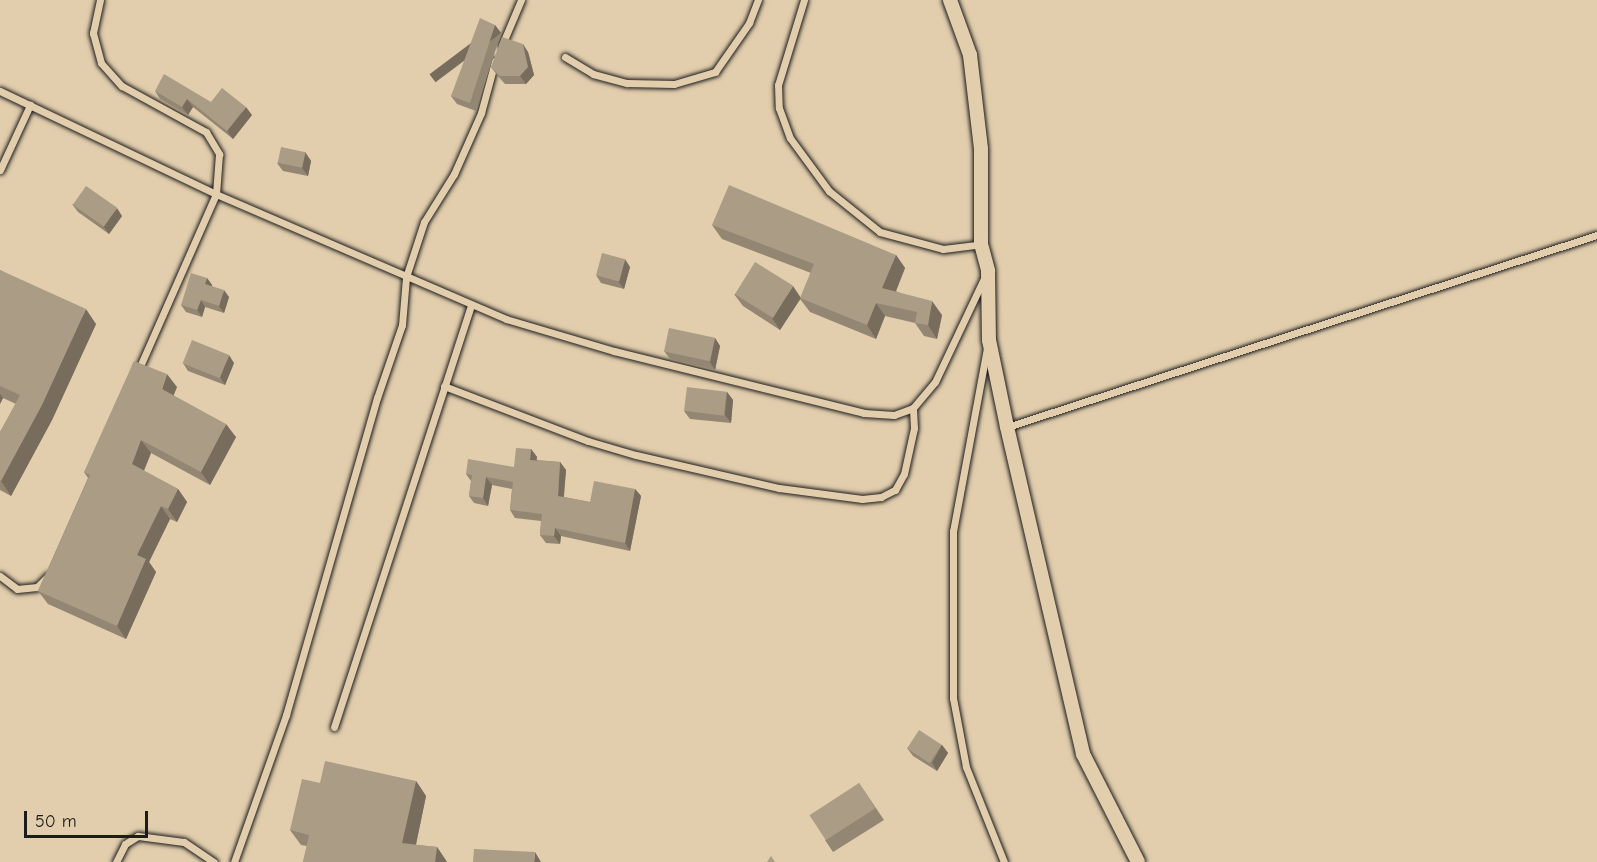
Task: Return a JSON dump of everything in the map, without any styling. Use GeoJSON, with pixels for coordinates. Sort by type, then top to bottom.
{"type":"FeatureCollection","features":[{"type":"Feature","properties":{"kind":"street"},"geometry":{"type":"LineString","coordinates":[[950,0],[970,55],[981,149],[981,244],[988,271],[989,340],[1007,427],[1083,754],[1138,862]]}},
{"type":"Feature","properties":{"kind":"lane"},"geometry":{"type":"LineString","coordinates":[[100,0],[93,33],[101,63],[122,86],[206,132],[219,154],[216,194],[134,380]]}},
{"type":"Feature","properties":{"kind":"lane"},"geometry":{"type":"LineString","coordinates":[[234,862],[286,715],[377,398],[402,325],[406,277],[424,222],[454,174],[482,113],[494,64],[521,0]]}},
{"type":"Feature","properties":{"kind":"lane"},"geometry":{"type":"LineString","coordinates":[[565,57],[593,74],[627,83],[674,84],[715,72],[749,23],[758,0]]}},
{"type":"Feature","properties":{"kind":"lane"},"geometry":{"type":"LineString","coordinates":[[804,0],[778,85],[779,108],[790,138],[829,191],[880,232],[943,249],[981,244]]}},
{"type":"Feature","properties":{"kind":"lane"},"geometry":{"type":"LineString","coordinates":[[0,91],[216,194],[506,319],[614,351],[864,413],[894,415],[913,408],[935,382],[988,271]]}},
{"type":"Feature","properties":{"kind":"lane"},"geometry":{"type":"LineString","coordinates":[[0,170],[30,105]]}},
{"type":"Feature","properties":{"kind":"lane"},"geometry":{"type":"LineString","coordinates":[[1007,427],[1597,235]]}},
{"type":"Feature","properties":{"kind":"lane"},"geometry":{"type":"LineString","coordinates":[[334,727],[471,305]]}},
{"type":"Feature","properties":{"kind":"lane"},"geometry":{"type":"LineString","coordinates":[[989,340],[953,531],[951,642],[953,698],[966,767],[1004,862]]}},
{"type":"Feature","properties":{"kind":"lane"},"geometry":{"type":"LineString","coordinates":[[444,386],[588,441],[636,455],[779,488],[862,499],[881,497],[895,490],[904,474],[912,440],[913,408]]}},
{"type":"Feature","properties":{"kind":"lane"},"geometry":{"type":"LineString","coordinates":[[0,576],[17,589],[37,588],[52,566]]}},
{"type":"Feature","properties":{"kind":"lane"},"geometry":{"type":"LineString","coordinates":[[116,862],[125,844],[138,836],[184,842],[214,862]]}},
{"type":"Feature","properties":{"kind":"building"},"geometry":{"type":"Polygon","coordinates":[[[480,18],[495,25],[470,103],[451,96],[480,18]]]}},
{"type":"Feature","properties":{"kind":"building"},"geometry":{"type":"Polygon","coordinates":[[[502,37],[523,44],[528,67],[520,76],[500,76],[491,67],[502,37]]]}},
{"type":"Feature","properties":{"kind":"building"},"geometry":{"type":"Polygon","coordinates":[[[164,74],[211,102],[222,88],[246,107],[227,131],[187,99],[182,107],[155,91],[164,74]]]}},
{"type":"Feature","properties":{"kind":"building"},"geometry":{"type":"Polygon","coordinates":[[[281,147],[305,152],[302,168],[278,163],[281,147]]]}},
{"type":"Feature","properties":{"kind":"building"},"geometry":{"type":"Polygon","coordinates":[[[729,185],[896,255],[882,288],[932,301],[928,325],[915,323],[917,312],[876,303],[867,325],[800,298],[814,264],[712,225],[729,185]]]}},
{"type":"Feature","properties":{"kind":"building"},"geometry":{"type":"Polygon","coordinates":[[[86,186],[117,208],[104,227],[73,205],[86,186]]]}},
{"type":"Feature","properties":{"kind":"building"},"geometry":{"type":"Polygon","coordinates":[[[602,253],[625,259],[619,281],[596,275],[602,253]]]}},
{"type":"Feature","properties":{"kind":"building"},"geometry":{"type":"Polygon","coordinates":[[[755,262],[793,286],[773,318],[735,294],[755,262]]]}},
{"type":"Feature","properties":{"kind":"building"},"geometry":{"type":"Polygon","coordinates":[[[0,270],[86,309],[42,405],[1,481],[0,432],[20,395],[0,386],[0,270]]]}},
{"type":"Feature","properties":{"kind":"building"},"geometry":{"type":"Polygon","coordinates":[[[191,273],[207,278],[205,284],[224,290],[219,306],[201,300],[197,310],[181,305],[191,273]]]}},
{"type":"Feature","properties":{"kind":"building"},"geometry":{"type":"Polygon","coordinates":[[[669,328],[715,338],[710,361],[664,351],[669,328]]]}},
{"type":"Feature","properties":{"kind":"building"},"geometry":{"type":"Polygon","coordinates":[[[192,340],[229,355],[220,378],[183,363],[192,340]]]}},
{"type":"Feature","properties":{"kind":"building"},"geometry":{"type":"Polygon","coordinates":[[[134,361],[167,374],[162,389],[226,424],[201,472],[141,440],[132,464],[178,489],[168,509],[161,506],[137,555],[146,559],[117,626],[38,591],[90,475],[84,472],[134,361]]]}},
{"type":"Feature","properties":{"kind":"building"},"geometry":{"type":"Polygon","coordinates":[[[687,387],[727,392],[724,416],[684,411],[687,387]]]}},
{"type":"Feature","properties":{"kind":"building"},"geometry":{"type":"Polygon","coordinates":[[[516,448],[531,449],[530,460],[560,462],[558,496],[590,502],[594,481],[635,489],[625,543],[555,528],[554,536],[540,535],[542,514],[510,510],[513,482],[486,477],[483,498],[469,496],[472,475],[466,474],[468,459],[514,467],[516,448]]]}},
{"type":"Feature","properties":{"kind":"building"},"geometry":{"type":"Polygon","coordinates":[[[919,730],[942,745],[930,763],[907,748],[919,730]]]}},
{"type":"Feature","properties":{"kind":"building"},"geometry":{"type":"Polygon","coordinates":[[[325,761],[416,781],[402,843],[437,847],[435,862],[303,862],[309,835],[290,830],[302,779],[320,783],[325,761]]]}},
{"type":"Feature","properties":{"kind":"building"},"geometry":{"type":"Polygon","coordinates":[[[859,783],[875,808],[826,840],[810,815],[859,783]]]}},
{"type":"Feature","properties":{"kind":"building"},"geometry":{"type":"Polygon","coordinates":[[[474,849],[535,852],[534,862],[473,862],[474,849]]]}},
{"type":"Feature","properties":{"kind":"building"},"geometry":{"type":"Polygon","coordinates":[[[771,856],[775,862],[767,862],[771,856]]]}}]}
